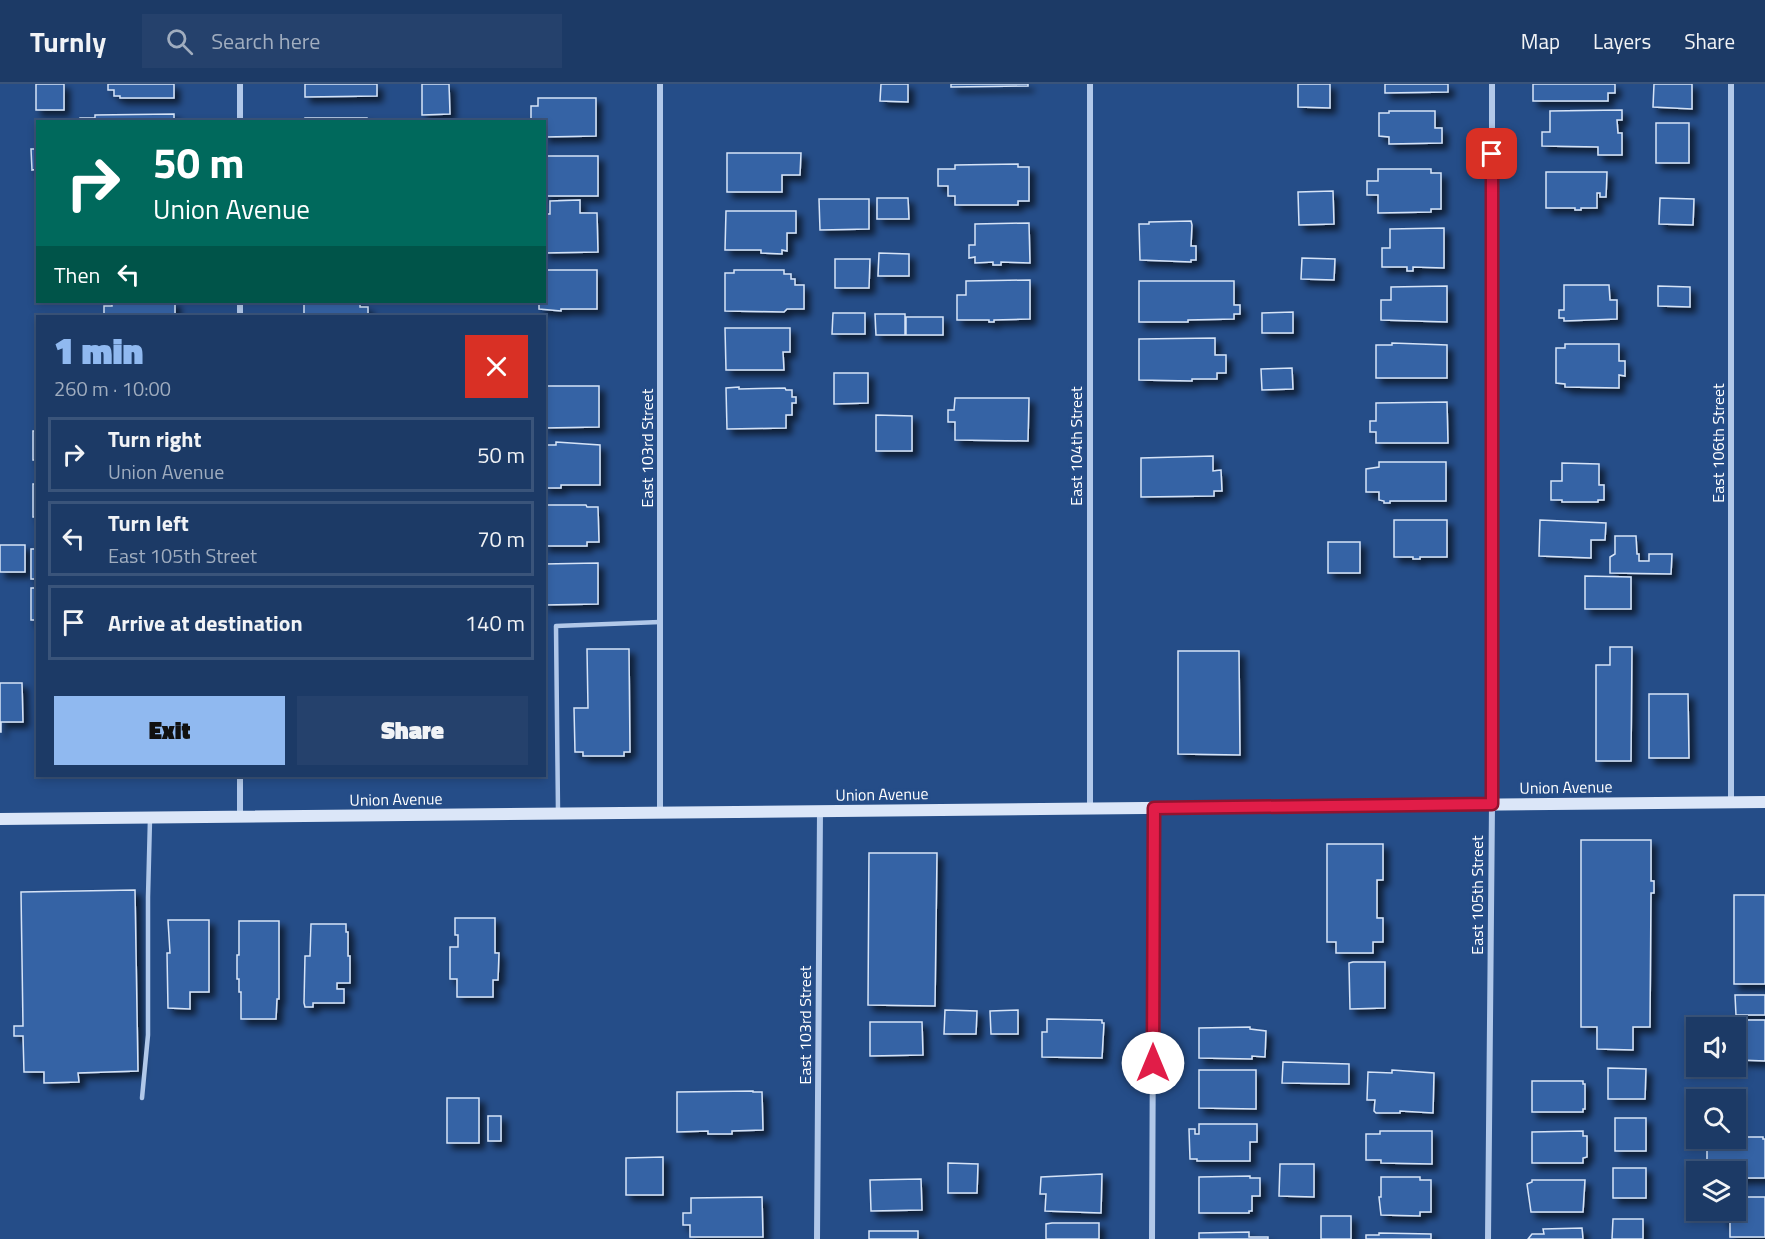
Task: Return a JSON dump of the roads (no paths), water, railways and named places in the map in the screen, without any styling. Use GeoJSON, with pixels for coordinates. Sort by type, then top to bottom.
{"type":"FeatureCollection","features":[{"type":"Feature","properties":{"kind":"main road","name":"Union Avenue"},"geometry":{"type":"LineString","coordinates":[[0,819],[1765,802]]}},
{"type":"Feature","properties":{"kind":"street"},"geometry":{"type":"LineString","coordinates":[[240,84],[240,120]]}},
{"type":"Feature","properties":{"kind":"street","name":"East 103rd Street"},"geometry":{"type":"LineString","coordinates":[[660,84],[660,813]]}},
{"type":"Feature","properties":{"kind":"street","name":"East 104th Street"},"geometry":{"type":"LineString","coordinates":[[1090,84],[1090,808]]}},
{"type":"Feature","properties":{"kind":"street","name":"East 105th Street"},"geometry":{"type":"LineString","coordinates":[[1488,1239],[1492,804],[1492,84]]}},
{"type":"Feature","properties":{"kind":"street","name":"East 106th Street"},"geometry":{"type":"LineString","coordinates":[[1731,84],[1731,802]]}},
{"type":"Feature","properties":{"kind":"street"},"geometry":{"type":"LineString","coordinates":[[240,777],[240,817]]}},
{"type":"Feature","properties":{"kind":"street"},"geometry":{"type":"LineString","coordinates":[[1152,1239],[1154,808]]}},
{"type":"Feature","properties":{"kind":"street","name":"East 103rd Street"},"geometry":{"type":"LineString","coordinates":[[817,1239],[820,811]]}},
{"type":"Feature","properties":{"kind":"lane"},"geometry":{"type":"LineString","coordinates":[[558,814],[556,626],[660,622]]}},
{"type":"Feature","properties":{"kind":"lane"},"geometry":{"type":"LineString","coordinates":[[142,1098],[148,1035],[150,818]]}}]}
